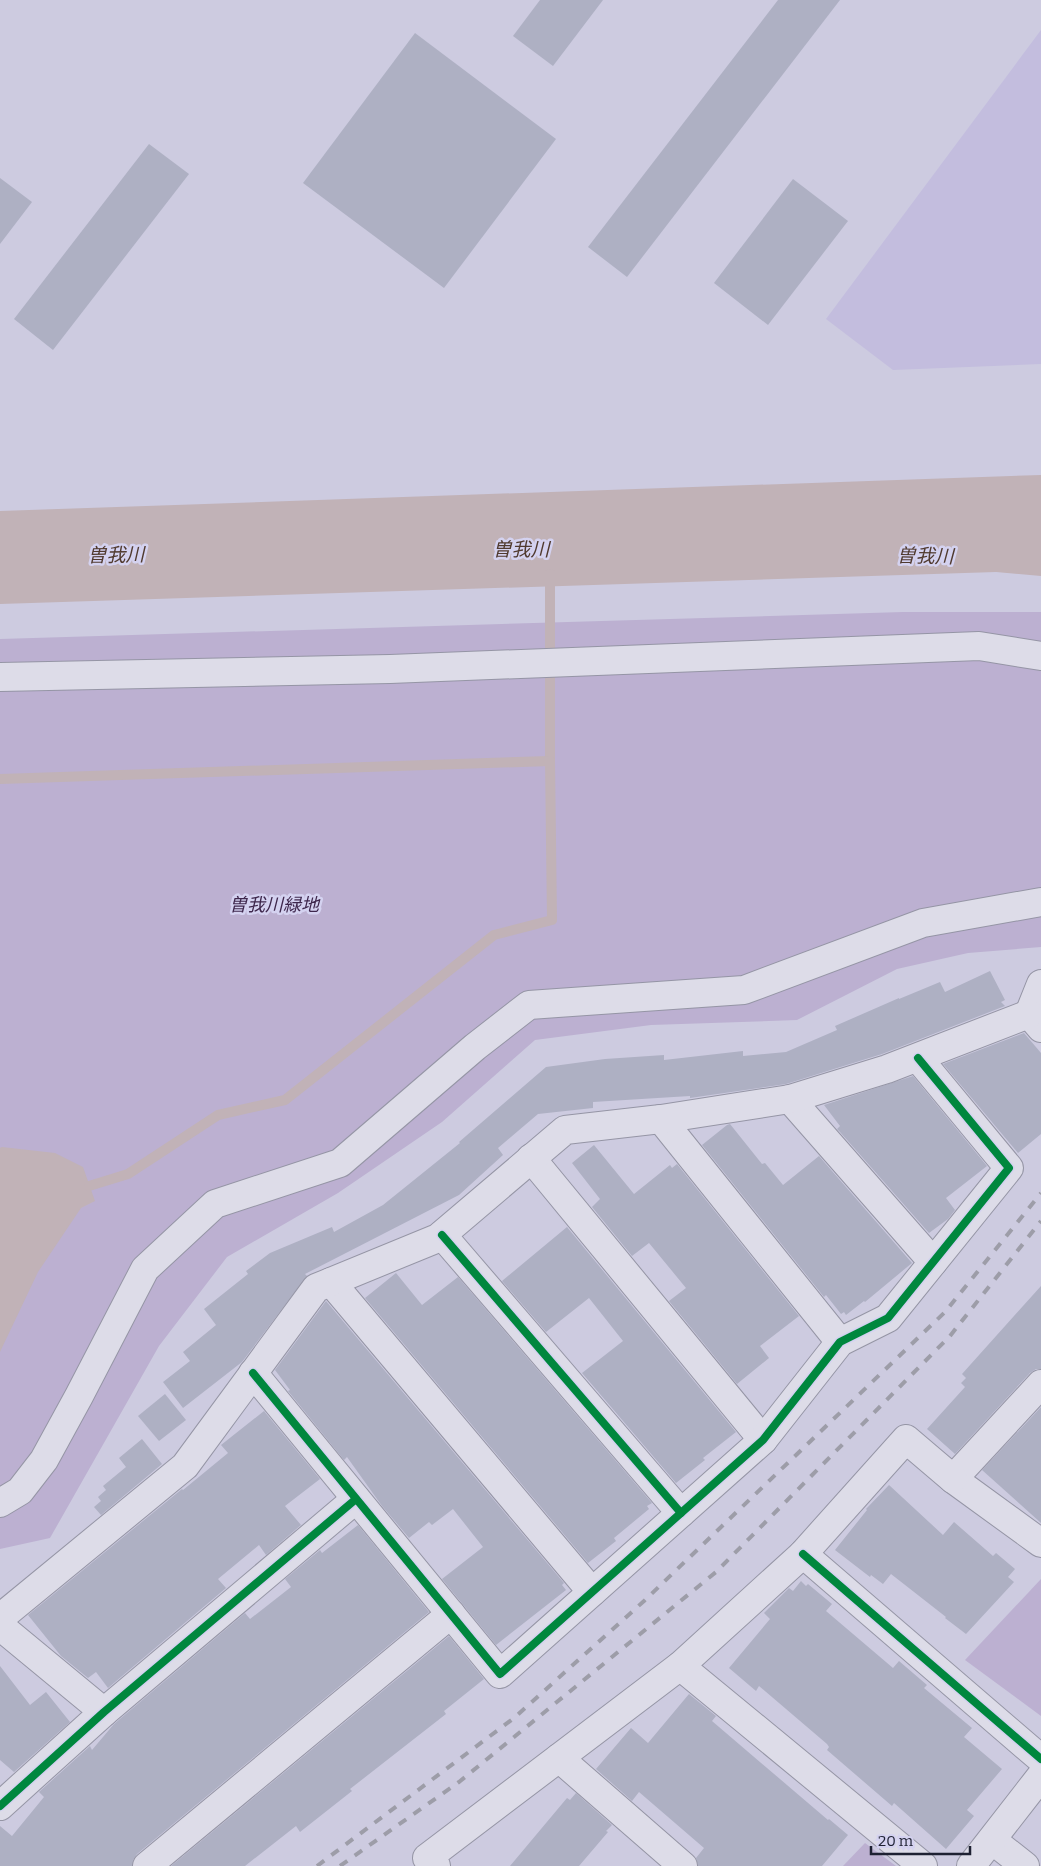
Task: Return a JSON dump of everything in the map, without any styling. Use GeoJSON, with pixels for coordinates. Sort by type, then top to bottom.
{"type":"FeatureCollection","features":[{"type":"Feature","properties":{"kind":"street"},"geometry":{"type":"LineString","coordinates":[[0,677],[390,669],[979,646],[1041,656]]}},
{"type":"Feature","properties":{"kind":"street"},"geometry":{"type":"LineString","coordinates":[[0,1503],[20,1491],[44,1460],[146,1268],[215,1204],[340,1163],[475,1047],[529,1004],[646,998],[744,990],[923,923],[1041,902]]}},
{"type":"Feature","properties":{"kind":"street"},"geometry":{"type":"LineString","coordinates":[[0,1618],[185,1466],[316,1288],[438,1238],[565,1130],[661,1119],[790,1099],[1035,1021],[1041,984]]}},
{"type":"Feature","properties":{"kind":"street"},"geometry":{"type":"LineString","coordinates":[[253,1373],[500,1674],[763,1440],[840,1342],[888,1318],[1009,1168],[918,1058]]}},
{"type":"Feature","properties":{"kind":"street"},"geometry":{"type":"LineString","coordinates":[[790,1099],[933,1262]]}},
{"type":"Feature","properties":{"kind":"street"},"geometry":{"type":"LineString","coordinates":[[661,1119],[840,1342]]}},
{"type":"Feature","properties":{"kind":"street"},"geometry":{"type":"LineString","coordinates":[[531,1158],[763,1440]]}},
{"type":"Feature","properties":{"kind":"street"},"geometry":{"type":"LineString","coordinates":[[442,1235],[681,1513]]}},
{"type":"Feature","properties":{"kind":"street"},"geometry":{"type":"LineString","coordinates":[[331,1282],[592,1592]]}},
{"type":"Feature","properties":{"kind":"street"},"geometry":{"type":"LineString","coordinates":[[953,1479],[1041,1384]]}},
{"type":"Feature","properties":{"kind":"street"},"geometry":{"type":"LineString","coordinates":[[436,1866],[427,1858],[680,1666],[802,1554],[906,1439],[953,1479],[1041,1543]]}},
{"type":"Feature","properties":{"kind":"street"},"geometry":{"type":"LineString","coordinates":[[0,1806],[104,1712],[356,1499]]}},
{"type":"Feature","properties":{"kind":"street"},"geometry":{"type":"LineString","coordinates":[[802,1554],[1041,1760]]}},
{"type":"Feature","properties":{"kind":"street"},"geometry":{"type":"LineString","coordinates":[[147,1866],[451,1614]]}},
{"type":"Feature","properties":{"kind":"street"},"geometry":{"type":"LineString","coordinates":[[0,1626],[104,1712]]}},
{"type":"Feature","properties":{"kind":"street"},"geometry":{"type":"LineString","coordinates":[[680,1666],[923,1866]]}},
{"type":"Feature","properties":{"kind":"street"},"geometry":{"type":"LineString","coordinates":[[559,1758],[683,1866]]}},
{"type":"Feature","properties":{"kind":"street"},"geometry":{"type":"LineString","coordinates":[[971,1866],[1041,1776]]}},
{"type":"Feature","properties":{"kind":"street"},"geometry":{"type":"LineString","coordinates":[[992,1840],[1025,1866]]}},
{"type":"Feature","properties":{"kind":"shaded area"},"geometry":{"type":"Polygon","coordinates":[[[1041,30],[1041,364],[893,370],[826,319],[1041,30]]]}},
{"type":"Feature","properties":{"kind":"green space","name":"曽我川緑地"},"geometry":{"type":"Polygon","coordinates":[[[903,612],[1041,612],[1041,947],[968,953],[897,969],[797,1020],[651,1025],[535,1040],[442,1122],[338,1193],[227,1257],[159,1346],[50,1538],[0,1549],[0,639],[903,612]]]}},
{"type":"Feature","properties":{"kind":"green space"},"geometry":{"type":"Polygon","coordinates":[[[1041,1579],[1041,1716],[965,1660],[1041,1579]]]}},
{"type":"Feature","properties":{"kind":"green space"},"geometry":{"type":"Polygon","coordinates":[[[865,1843],[896,1866],[843,1866],[865,1843]]]}},
{"type":"Feature","properties":{"kind":"water","name":"曽我川"},"geometry":{"type":"Polygon","coordinates":[[[1041,475],[1041,576],[996,572],[0,604],[0,511],[1041,475]]]}},
{"type":"Feature","properties":{"kind":"water"},"geometry":{"type":"Polygon","coordinates":[[[0,1148],[55,1153],[83,1167],[95,1201],[81,1208],[38,1272],[0,1352],[0,1148]]]}},
{"type":"Feature","properties":{"kind":"building"},"geometry":{"type":"Polygon","coordinates":[[[540,0],[603,0],[553,66],[513,36],[540,0]]]}},
{"type":"Feature","properties":{"kind":"building"},"geometry":{"type":"Polygon","coordinates":[[[778,0],[840,0],[627,277],[588,247],[778,0]]]}},
{"type":"Feature","properties":{"kind":"building"},"geometry":{"type":"Polygon","coordinates":[[[415,33],[556,139],[444,288],[303,183],[415,33]]]}},
{"type":"Feature","properties":{"kind":"building"},"geometry":{"type":"Polygon","coordinates":[[[149,144],[189,174],[53,350],[14,319],[149,144]]]}},
{"type":"Feature","properties":{"kind":"building"},"geometry":{"type":"Polygon","coordinates":[[[0,178],[32,202],[0,244],[0,178]]]}},
{"type":"Feature","properties":{"kind":"building"},"geometry":{"type":"Polygon","coordinates":[[[793,179],[848,221],[768,325],[714,283],[793,179]]]}},
{"type":"Feature","properties":{"kind":"building"},"geometry":{"type":"Polygon","coordinates":[[[990,971],[1005,1000],[1001,1002],[1005,1006],[882,1054],[786,1084],[690,1098],[690,1096],[593,1102],[593,1108],[538,1114],[498,1148],[503,1155],[459,1195],[305,1274],[307,1276],[242,1362],[183,1408],[163,1382],[190,1361],[183,1352],[216,1325],[204,1309],[248,1274],[246,1271],[270,1253],[332,1227],[334,1232],[383,1205],[460,1143],[546,1067],[605,1059],[664,1055],[664,1060],[743,1051],[743,1056],[786,1052],[837,1030],[835,1026],[899,998],[940,982],[945,992],[990,971]]]}},
{"type":"Feature","properties":{"kind":"building"},"geometry":{"type":"Polygon","coordinates":[[[1024,1033],[1041,1053],[1041,1134],[1018,1153],[943,1064],[1024,1033]]]}},
{"type":"Feature","properties":{"kind":"building"},"geometry":{"type":"Polygon","coordinates":[[[913,1076],[987,1166],[946,1198],[955,1210],[948,1219],[929,1233],[837,1129],[840,1126],[824,1105],[913,1076]]]}},
{"type":"Feature","properties":{"kind":"building"},"geometry":{"type":"Polygon","coordinates":[[[730,1124],[762,1164],[765,1163],[783,1185],[819,1156],[912,1263],[865,1302],[846,1315],[844,1312],[841,1314],[826,1295],[824,1297],[702,1145],[730,1124]]]}},
{"type":"Feature","properties":{"kind":"building"},"geometry":{"type":"Polygon","coordinates":[[[594,1145],[634,1194],[670,1165],[672,1168],[677,1164],[799,1316],[760,1346],[769,1358],[737,1384],[669,1301],[686,1288],[649,1243],[632,1256],[592,1207],[600,1199],[572,1163],[594,1145]]]}},
{"type":"Feature","properties":{"kind":"building"},"geometry":{"type":"Polygon","coordinates":[[[567,1227],[736,1432],[703,1458],[705,1460],[676,1483],[582,1373],[623,1341],[589,1298],[546,1332],[502,1281],[567,1227]]]}},
{"type":"Feature","properties":{"kind":"building"},"geometry":{"type":"Polygon","coordinates":[[[396,1273],[422,1305],[458,1277],[652,1503],[647,1506],[649,1509],[614,1538],[616,1541],[588,1563],[365,1298],[396,1273]]]}},
{"type":"Feature","properties":{"kind":"building"},"geometry":{"type":"Polygon","coordinates":[[[1041,1286],[1041,1369],[1036,1369],[1030,1373],[955,1454],[927,1429],[965,1387],[961,1383],[966,1378],[962,1374],[1041,1286]]]}},
{"type":"Feature","properties":{"kind":"building"},"geometry":{"type":"Polygon","coordinates":[[[326,1301],[564,1583],[562,1585],[566,1590],[496,1645],[442,1579],[483,1547],[453,1509],[432,1525],[429,1522],[409,1538],[382,1506],[347,1457],[344,1460],[288,1391],[290,1390],[275,1370],[326,1301]]]}},
{"type":"Feature","properties":{"kind":"building"},"geometry":{"type":"Polygon","coordinates":[[[165,1394],[186,1420],[159,1441],[138,1416],[165,1394]]]}},
{"type":"Feature","properties":{"kind":"building"},"geometry":{"type":"Polygon","coordinates":[[[1041,1407],[1041,1523],[982,1470],[1041,1407]]]}},
{"type":"Feature","properties":{"kind":"building"},"geometry":{"type":"Polygon","coordinates":[[[264,1411],[320,1479],[285,1506],[301,1525],[266,1555],[259,1545],[218,1579],[226,1588],[108,1688],[96,1672],[88,1678],[61,1656],[28,1615],[228,1453],[221,1445],[264,1411]]]}},
{"type":"Feature","properties":{"kind":"building"},"geometry":{"type":"Polygon","coordinates":[[[142,1439],[162,1464],[101,1515],[94,1507],[101,1501],[98,1497],[106,1490],[103,1486],[126,1467],[119,1458],[142,1439]]]}},
{"type":"Feature","properties":{"kind":"building"},"geometry":{"type":"Polygon","coordinates":[[[889,1485],[943,1535],[954,1522],[993,1556],[996,1553],[1015,1569],[1008,1577],[1014,1582],[966,1634],[891,1574],[883,1584],[871,1575],[870,1577],[835,1550],[866,1509],[889,1485]]]}},
{"type":"Feature","properties":{"kind":"building"},"geometry":{"type":"Polygon","coordinates":[[[358,1525],[429,1612],[137,1854],[132,1866],[0,1866],[0,1826],[12,1836],[44,1797],[39,1792],[90,1746],[92,1750],[114,1724],[245,1613],[250,1619],[291,1587],[285,1579],[320,1550],[322,1553],[358,1525]]]}},
{"type":"Feature","properties":{"kind":"building"},"geometry":{"type":"Polygon","coordinates":[[[801,1581],[806,1586],[808,1584],[832,1604],[826,1611],[893,1668],[899,1661],[927,1685],[924,1688],[972,1728],[964,1737],[1002,1769],[967,1810],[974,1816],[946,1849],[894,1803],[892,1806],[827,1750],[829,1747],[827,1744],[759,1686],[756,1691],[729,1668],[770,1619],[764,1613],[789,1588],[793,1591],[801,1581]]]}},
{"type":"Feature","properties":{"kind":"building"},"geometry":{"type":"Polygon","coordinates":[[[449,1636],[484,1679],[444,1711],[446,1714],[350,1789],[352,1791],[300,1832],[296,1826],[245,1866],[171,1866],[449,1636]]]}},
{"type":"Feature","properties":{"kind":"building"},"geometry":{"type":"Polygon","coordinates":[[[0,1666],[30,1705],[46,1692],[70,1722],[14,1772],[0,1760],[0,1666]]]}},
{"type":"Feature","properties":{"kind":"building"},"geometry":{"type":"Polygon","coordinates":[[[689,1694],[716,1716],[712,1721],[848,1835],[822,1866],[698,1866],[696,1858],[704,1848],[639,1792],[632,1801],[596,1769],[631,1728],[648,1743],[689,1694]]]}},
{"type":"Feature","properties":{"kind":"building"},"geometry":{"type":"Polygon","coordinates":[[[576,1793],[612,1825],[579,1866],[510,1866],[567,1798],[570,1800],[576,1793]]]}},
{"type":"Feature","properties":{"kind":"waterway"},"geometry":{"type":"LineString","coordinates":[[550,574],[550,761]]}},
{"type":"Feature","properties":{"kind":"waterway"},"geometry":{"type":"LineString","coordinates":[[0,779],[550,761],[552,920],[494,935],[285,1100],[218,1115],[128,1174],[89,1186]]}},
{"type":"Feature","properties":{"kind":"railway"},"geometry":{"type":"LineString","coordinates":[[317,1866],[514,1718],[644,1601],[945,1312],[1041,1193]]}},
{"type":"Feature","properties":{"kind":"railway"},"geometry":{"type":"LineString","coordinates":[[340,1866],[459,1782],[716,1572],[950,1336],[1041,1221]]}},
{"type":"Feature","properties":{"kind":"cycle path"},"geometry":{"type":"LineString","coordinates":[[253,1373],[500,1674],[763,1440],[840,1342],[888,1318],[1009,1168],[918,1058]]}},
{"type":"Feature","properties":{"kind":"cycle path"},"geometry":{"type":"LineString","coordinates":[[442,1235],[681,1513]]}},
{"type":"Feature","properties":{"kind":"cycle path"},"geometry":{"type":"LineString","coordinates":[[0,1806],[104,1712],[356,1499]]}},
{"type":"Feature","properties":{"kind":"cycle path"},"geometry":{"type":"LineString","coordinates":[[803,1554],[1041,1759]]}}]}
